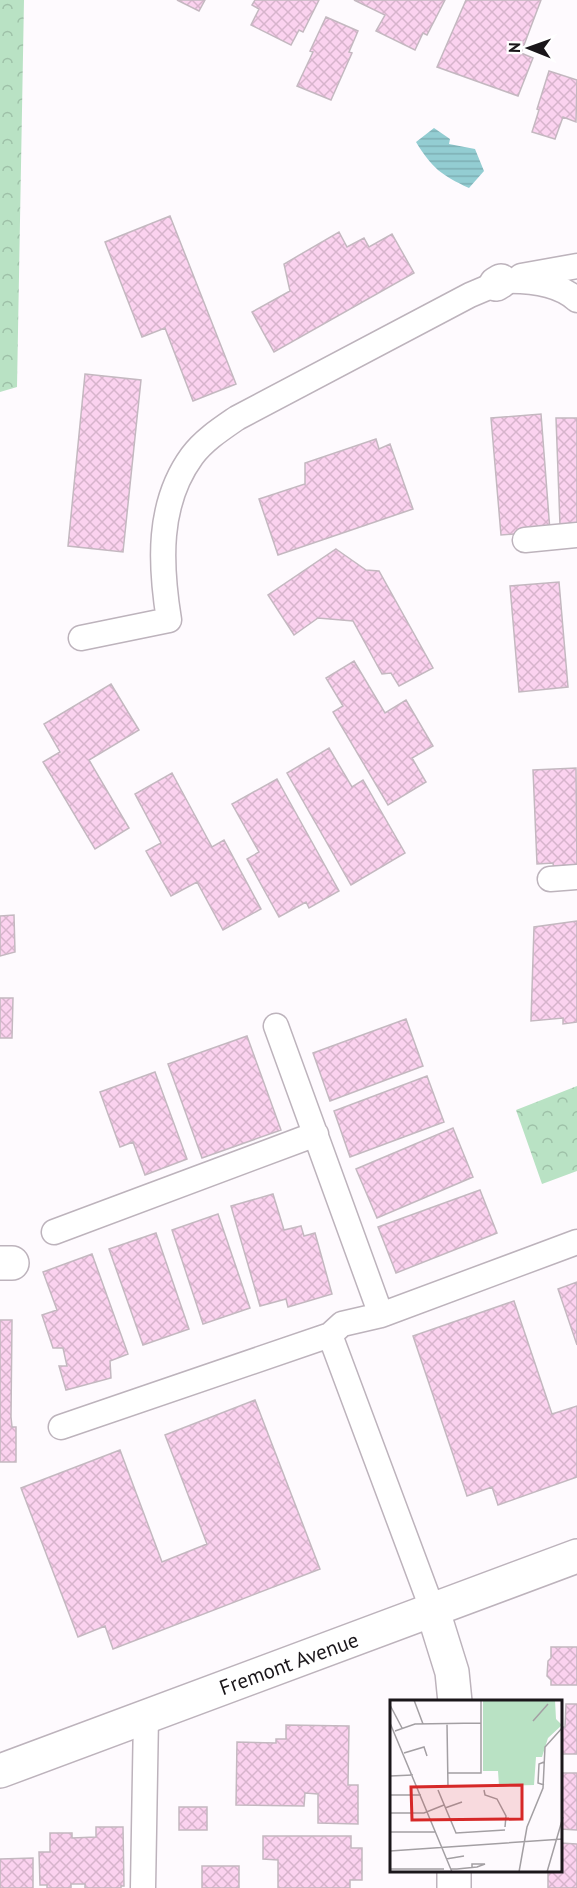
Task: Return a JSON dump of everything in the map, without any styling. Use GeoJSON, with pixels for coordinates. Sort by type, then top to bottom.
{"type":"FeatureCollection","features":[{"type":"Feature","properties":{"kind":"main road","name":"Fremont Avenue"},"geometry":{"type":"LineString","coordinates":[[0,1771],[577,1556]]}},
{"type":"Feature","properties":{"kind":"main road"},"geometry":{"type":"LineString","coordinates":[[433,1611],[452,1672],[455,1700]]}},
{"type":"Feature","properties":{"kind":"lane"},"geometry":{"type":"LineString","coordinates":[[81,638],[169,620],[162,559],[164,528],[170,499],[193,455],[213,435],[237,418],[470,295],[499,283],[546,270],[577,266]]}},
{"type":"Feature","properties":{"kind":"lane"},"geometry":{"type":"LineString","coordinates":[[499,283],[520,280],[539,283],[557,288],[577,300]]}},
{"type":"Feature","properties":{"kind":"lane"},"geometry":{"type":"LineString","coordinates":[[525,540],[577,535]]}},
{"type":"Feature","properties":{"kind":"lane"},"geometry":{"type":"LineString","coordinates":[[550,879],[577,877]]}},
{"type":"Feature","properties":{"kind":"lane"},"geometry":{"type":"LineString","coordinates":[[276,1026],[381,1315]]}},
{"type":"Feature","properties":{"kind":"lane"},"geometry":{"type":"LineString","coordinates":[[54,1232],[315,1134]]}},
{"type":"Feature","properties":{"kind":"lane"},"geometry":{"type":"LineString","coordinates":[[61,1426],[330,1335],[342,1324],[381,1315],[577,1242]]}},
{"type":"Feature","properties":{"kind":"lane"},"geometry":{"type":"LineString","coordinates":[[330,1335],[433,1611]]}},
{"type":"Feature","properties":{"kind":"lane"},"geometry":{"type":"LineString","coordinates":[[143,1888],[146,1716]]}},
{"type":"Feature","properties":{"kind":"green space"},"geometry":{"type":"Polygon","coordinates":[[[0,0],[24,0],[17,387],[0,392],[0,0]]]}},
{"type":"Feature","properties":{"kind":"green space"},"geometry":{"type":"Polygon","coordinates":[[[577,1086],[577,1171],[542,1184],[516,1110],[577,1086]]]}},
{"type":"Feature","properties":{"kind":"water"},"geometry":{"type":"Polygon","coordinates":[[[434,128],[450,139],[449,144],[475,149],[484,171],[469,188],[438,170],[416,142],[434,128]]]}},
{"type":"Feature","properties":{"kind":"building"},"geometry":{"type":"Polygon","coordinates":[[[177,0],[205,0],[199,11],[177,0]]]}},
{"type":"Feature","properties":{"kind":"building"},"geometry":{"type":"Polygon","coordinates":[[[255,0],[319,0],[303,32],[299,30],[291,45],[251,25],[259,9],[252,5],[255,0]]]}},
{"type":"Feature","properties":{"kind":"building"},"geometry":{"type":"Polygon","coordinates":[[[354,0],[445,0],[427,35],[423,33],[415,50],[376,31],[385,15],[354,0]]]}},
{"type":"Feature","properties":{"kind":"building"},"geometry":{"type":"Polygon","coordinates":[[[466,0],[541,0],[521,53],[533,58],[518,96],[437,67],[466,0]]]}},
{"type":"Feature","properties":{"kind":"building"},"geometry":{"type":"Polygon","coordinates":[[[326,17],[358,31],[349,52],[352,53],[331,100],[297,86],[326,17]]]}},
{"type":"Feature","properties":{"kind":"building"},"geometry":{"type":"Polygon","coordinates":[[[549,71],[577,80],[576,122],[563,117],[555,139],[532,132],[549,71]]]}},
{"type":"Feature","properties":{"kind":"building"},"geometry":{"type":"Polygon","coordinates":[[[170,216],[236,384],[193,401],[165,328],[142,337],[105,242],[170,216]]]}},
{"type":"Feature","properties":{"kind":"building"},"geometry":{"type":"Polygon","coordinates":[[[339,232],[347,247],[364,238],[369,247],[392,234],[414,273],[274,352],[252,312],[290,291],[284,264],[339,232]]]}},
{"type":"Feature","properties":{"kind":"building"},"geometry":{"type":"Polygon","coordinates":[[[85,374],[141,380],[123,552],[68,546],[85,374]]]}},
{"type":"Feature","properties":{"kind":"building"},"geometry":{"type":"Polygon","coordinates":[[[541,414],[550,531],[501,535],[491,418],[541,414]]]}},
{"type":"Feature","properties":{"kind":"building"},"geometry":{"type":"Polygon","coordinates":[[[556,418],[577,418],[577,525],[560,525],[556,418]]]}},
{"type":"Feature","properties":{"kind":"building"},"geometry":{"type":"Polygon","coordinates":[[[376,439],[379,449],[390,444],[413,509],[278,555],[259,499],[305,484],[305,463],[376,439]]]}},
{"type":"Feature","properties":{"kind":"building"},"geometry":{"type":"Polygon","coordinates":[[[336,549],[366,570],[379,571],[433,668],[399,686],[391,673],[382,674],[353,621],[318,618],[294,635],[268,595],[336,549]]]}},
{"type":"Feature","properties":{"kind":"building"},"geometry":{"type":"Polygon","coordinates":[[[559,582],[568,687],[519,692],[510,586],[559,582]]]}},
{"type":"Feature","properties":{"kind":"building"},"geometry":{"type":"Polygon","coordinates":[[[354,661],[385,713],[406,700],[433,746],[412,758],[426,782],[388,805],[333,712],[343,706],[326,678],[354,661]]]}},
{"type":"Feature","properties":{"kind":"building"},"geometry":{"type":"Polygon","coordinates":[[[111,684],[139,730],[89,760],[129,828],[95,849],[43,762],[60,752],[44,724],[111,684]]]}},
{"type":"Feature","properties":{"kind":"building"},"geometry":{"type":"Polygon","coordinates":[[[329,748],[352,787],[363,780],[405,853],[351,885],[287,773],[329,748]]]}},
{"type":"Feature","properties":{"kind":"building"},"geometry":{"type":"Polygon","coordinates":[[[576,768],[577,871],[554,872],[553,863],[537,864],[533,770],[576,768]]]}},
{"type":"Feature","properties":{"kind":"building"},"geometry":{"type":"Polygon","coordinates":[[[172,773],[212,847],[224,840],[261,909],[223,930],[197,882],[171,896],[146,851],[161,843],[135,794],[172,773]]]}},
{"type":"Feature","properties":{"kind":"building"},"geometry":{"type":"Polygon","coordinates":[[[277,779],[339,891],[309,908],[306,902],[279,917],[247,859],[259,852],[232,804],[277,779]]]}},
{"type":"Feature","properties":{"kind":"building"},"geometry":{"type":"Polygon","coordinates":[[[14,915],[15,952],[0,956],[0,916],[14,915]]]}},
{"type":"Feature","properties":{"kind":"building"},"geometry":{"type":"Polygon","coordinates":[[[577,921],[577,1022],[563,1024],[563,1018],[531,1021],[534,927],[577,921]]]}},
{"type":"Feature","properties":{"kind":"building"},"geometry":{"type":"Polygon","coordinates":[[[0,998],[13,998],[12,1038],[0,1038],[0,998]]]}},
{"type":"Feature","properties":{"kind":"building"},"geometry":{"type":"Polygon","coordinates":[[[406,1019],[423,1066],[330,1101],[313,1053],[406,1019]]]}},
{"type":"Feature","properties":{"kind":"building"},"geometry":{"type":"Polygon","coordinates":[[[247,1036],[281,1130],[202,1158],[168,1064],[247,1036]]]}},
{"type":"Feature","properties":{"kind":"building"},"geometry":{"type":"Polygon","coordinates":[[[155,1072],[187,1159],[145,1175],[133,1142],[120,1147],[100,1092],[155,1072]]]}},
{"type":"Feature","properties":{"kind":"building"},"geometry":{"type":"Polygon","coordinates":[[[427,1076],[444,1122],[350,1157],[334,1111],[427,1076]]]}},
{"type":"Feature","properties":{"kind":"building"},"geometry":{"type":"Polygon","coordinates":[[[453,1128],[473,1177],[377,1218],[356,1169],[453,1128]]]}},
{"type":"Feature","properties":{"kind":"building"},"geometry":{"type":"Polygon","coordinates":[[[480,1190],[497,1233],[396,1273],[378,1227],[480,1190]]]}},
{"type":"Feature","properties":{"kind":"building"},"geometry":{"type":"Polygon","coordinates":[[[273,1194],[284,1230],[301,1226],[304,1236],[315,1233],[332,1294],[288,1307],[286,1299],[260,1306],[231,1206],[273,1194]]]}},
{"type":"Feature","properties":{"kind":"building"},"geometry":{"type":"Polygon","coordinates":[[[218,1214],[250,1308],[203,1324],[172,1230],[218,1214]]]}},
{"type":"Feature","properties":{"kind":"building"},"geometry":{"type":"Polygon","coordinates":[[[156,1233],[189,1329],[143,1345],[109,1249],[156,1233]]]}},
{"type":"Feature","properties":{"kind":"building"},"geometry":{"type":"Polygon","coordinates":[[[92,1254],[128,1354],[110,1361],[111,1378],[66,1390],[59,1366],[67,1366],[63,1348],[53,1348],[42,1315],[57,1310],[43,1272],[92,1254]]]}},
{"type":"Feature","properties":{"kind":"building"},"geometry":{"type":"Polygon","coordinates":[[[577,1282],[577,1345],[558,1289],[577,1282]]]}},
{"type":"Feature","properties":{"kind":"building"},"geometry":{"type":"Polygon","coordinates":[[[514,1301],[552,1414],[577,1406],[577,1477],[498,1505],[492,1487],[467,1496],[413,1336],[514,1301]]]}},
{"type":"Feature","properties":{"kind":"building"},"geometry":{"type":"Polygon","coordinates":[[[0,1320],[12,1320],[11,1417],[12,1427],[16,1427],[16,1462],[0,1462],[0,1320]]]}},
{"type":"Feature","properties":{"kind":"building"},"geometry":{"type":"Polygon","coordinates":[[[255,1400],[320,1569],[113,1649],[105,1626],[78,1637],[21,1488],[120,1450],[162,1562],[207,1544],[165,1435],[255,1400]]]}},
{"type":"Feature","properties":{"kind":"building"},"geometry":{"type":"Polygon","coordinates":[[[551,1647],[577,1647],[577,1685],[551,1685],[551,1680],[547,1676],[551,1647]]]}},
{"type":"Feature","properties":{"kind":"building"},"geometry":{"type":"Polygon","coordinates":[[[566,1704],[577,1704],[577,1754],[562,1754],[562,1727],[565,1727],[566,1704]]]}},
{"type":"Feature","properties":{"kind":"building"},"geometry":{"type":"Polygon","coordinates":[[[286,1725],[349,1726],[348,1785],[358,1785],[358,1824],[318,1823],[318,1794],[305,1793],[304,1806],[236,1805],[237,1742],[276,1743],[276,1739],[286,1739],[286,1725]]]}},
{"type":"Feature","properties":{"kind":"building"},"geometry":{"type":"Polygon","coordinates":[[[562,1773],[577,1773],[577,1830],[562,1829],[562,1773]]]}},
{"type":"Feature","properties":{"kind":"building"},"geometry":{"type":"Polygon","coordinates":[[[179,1807],[207,1807],[207,1830],[179,1830],[179,1807]]]}},
{"type":"Feature","properties":{"kind":"building"},"geometry":{"type":"Polygon","coordinates":[[[96,1827],[123,1827],[124,1886],[121,1888],[85,1888],[85,1884],[71,1884],[71,1888],[47,1888],[47,1885],[40,1885],[39,1852],[50,1852],[50,1833],[72,1833],[72,1838],[96,1837],[96,1827]]]}},
{"type":"Feature","properties":{"kind":"building"},"geometry":{"type":"Polygon","coordinates":[[[263,1836],[351,1836],[351,1848],[362,1848],[362,1880],[350,1880],[350,1888],[278,1888],[278,1860],[263,1859],[263,1836]]]}},
{"type":"Feature","properties":{"kind":"building"},"geometry":{"type":"Polygon","coordinates":[[[562,1843],[577,1844],[577,1888],[548,1888],[548,1873],[562,1873],[562,1843]]]}},
{"type":"Feature","properties":{"kind":"building"},"geometry":{"type":"Polygon","coordinates":[[[33,1858],[33,1888],[0,1888],[0,1859],[33,1858]]]}},
{"type":"Feature","properties":{"kind":"building"},"geometry":{"type":"Polygon","coordinates":[[[202,1866],[239,1866],[239,1888],[202,1888],[202,1866]]]}}]}
